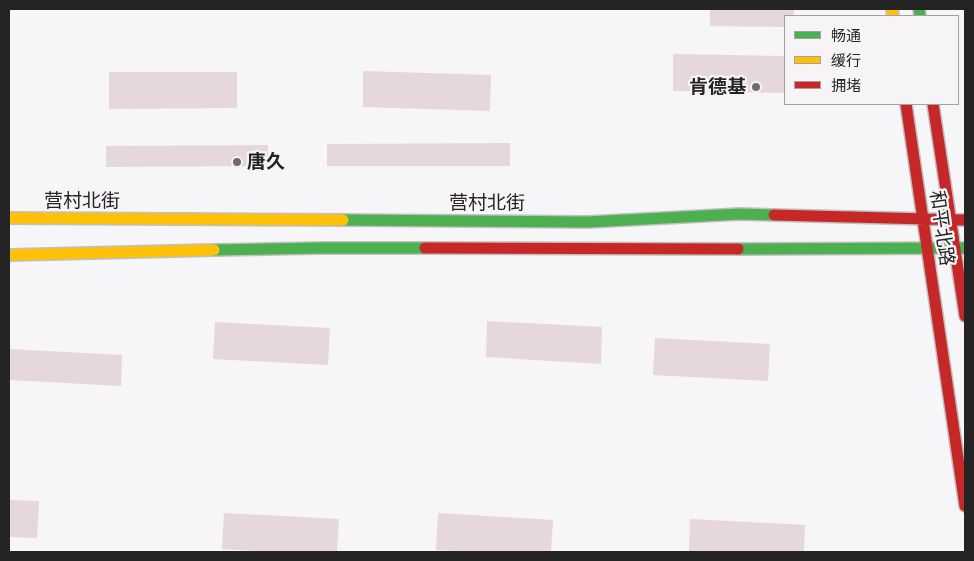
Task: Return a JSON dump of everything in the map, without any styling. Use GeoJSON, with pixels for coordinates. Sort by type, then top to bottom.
{"type":"FeatureCollection","features":[{"type":"Feature","properties":{"kind":"street","name":"和平北路"},"geometry":{"type":"LineString","coordinates":[[906,105],[965,506]]}},
{"type":"Feature","properties":{"kind":"street","name":"和平北路"},"geometry":{"type":"LineString","coordinates":[[933,105],[951,219],[960,248],[965,316]]}},
{"type":"Feature","properties":{"kind":"street","name":"营村北街"},"geometry":{"type":"LineString","coordinates":[[9,218],[588,222],[740,214],[965,220]]}},
{"type":"Feature","properties":{"kind":"street"},"geometry":{"type":"LineString","coordinates":[[9,255],[320,248],[960,248]]}},
{"type":"Feature","properties":{"kind":"building"},"geometry":{"type":"Polygon","coordinates":[[[710,9],[794,9],[794,15],[784,15],[784,27],[710,26],[710,9]]]}},
{"type":"Feature","properties":{"kind":"building"},"geometry":{"type":"Polygon","coordinates":[[[673,54],[784,56],[784,93],[673,91],[673,54]]]}},
{"type":"Feature","properties":{"kind":"building"},"geometry":{"type":"Polygon","coordinates":[[[363,71],[491,75],[490,111],[363,107],[363,71]]]}},
{"type":"Feature","properties":{"kind":"building"},"geometry":{"type":"Polygon","coordinates":[[[109,72],[237,72],[237,108],[109,109],[109,72]]]}},
{"type":"Feature","properties":{"kind":"building"},"geometry":{"type":"Polygon","coordinates":[[[510,143],[510,166],[327,166],[327,144],[510,143]]]}},
{"type":"Feature","properties":{"kind":"building"},"geometry":{"type":"Polygon","coordinates":[[[268,145],[268,166],[106,167],[106,146],[268,145]]]}},
{"type":"Feature","properties":{"kind":"building"},"geometry":{"type":"Polygon","coordinates":[[[487,321],[602,327],[601,364],[486,357],[487,321]]]}},
{"type":"Feature","properties":{"kind":"building"},"geometry":{"type":"Polygon","coordinates":[[[215,322],[330,328],[328,365],[213,359],[215,322]]]}},
{"type":"Feature","properties":{"kind":"building"},"geometry":{"type":"Polygon","coordinates":[[[655,338],[770,344],[768,381],[653,375],[655,338]]]}},
{"type":"Feature","properties":{"kind":"building"},"geometry":{"type":"Polygon","coordinates":[[[9,349],[122,355],[121,386],[9,380],[9,349]]]}},
{"type":"Feature","properties":{"kind":"building"},"geometry":{"type":"Polygon","coordinates":[[[9,500],[39,501],[37,538],[9,537],[9,500]]]}},
{"type":"Feature","properties":{"kind":"building"},"geometry":{"type":"Polygon","coordinates":[[[224,513],[339,519],[337,552],[275,552],[222,549],[224,513]]]}},
{"type":"Feature","properties":{"kind":"building"},"geometry":{"type":"Polygon","coordinates":[[[438,513],[553,520],[551,552],[436,550],[438,513]]]}},
{"type":"Feature","properties":{"kind":"building"},"geometry":{"type":"Polygon","coordinates":[[[690,519],[805,525],[804,552],[689,552],[690,519]]]}},
{"type":"Feature","properties":{"kind":"traffic: fast"},"geometry":{"type":"LineString","coordinates":[[919,9],[920,15]]}},
{"type":"Feature","properties":{"kind":"traffic: fast"},"geometry":{"type":"LineString","coordinates":[[343,220],[588,222],[740,214],[774,215]]}},
{"type":"Feature","properties":{"kind":"traffic: fast"},"geometry":{"type":"LineString","coordinates":[[214,250],[425,248]]}},
{"type":"Feature","properties":{"kind":"traffic: fast"},"geometry":{"type":"LineString","coordinates":[[738,249],[965,248]]}},
{"type":"Feature","properties":{"kind":"traffic: slow"},"geometry":{"type":"LineString","coordinates":[[892,9],[893,15]]}},
{"type":"Feature","properties":{"kind":"traffic: slow"},"geometry":{"type":"LineString","coordinates":[[9,218],[343,220]]}},
{"type":"Feature","properties":{"kind":"traffic: slow"},"geometry":{"type":"LineString","coordinates":[[9,255],[214,250]]}},
{"type":"Feature","properties":{"kind":"traffic: jam"},"geometry":{"type":"LineString","coordinates":[[906,105],[965,506]]}},
{"type":"Feature","properties":{"kind":"traffic: jam"},"geometry":{"type":"LineString","coordinates":[[933,105],[965,316]]}},
{"type":"Feature","properties":{"kind":"traffic: jam"},"geometry":{"type":"LineString","coordinates":[[774,215],[965,220]]}},
{"type":"Feature","properties":{"kind":"traffic: jam"},"geometry":{"type":"LineString","coordinates":[[425,248],[738,249]]}},
{"type":"Feature","properties":{"kind":"place","name":"肯德基"},"geometry":{"type":"Point","coordinates":[756,87]}},
{"type":"Feature","properties":{"kind":"place","name":"唐久"},"geometry":{"type":"Point","coordinates":[237,162]}}]}
